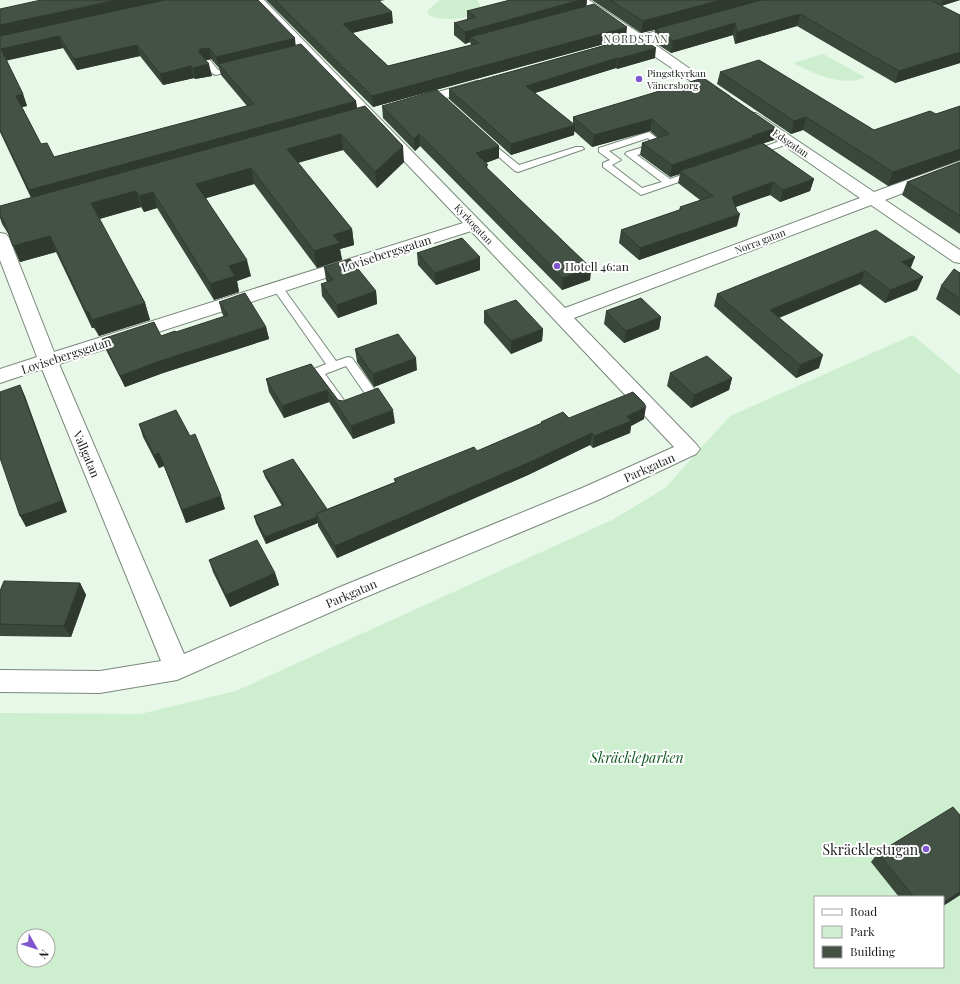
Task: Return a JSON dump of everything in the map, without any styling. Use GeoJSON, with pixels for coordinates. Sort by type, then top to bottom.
{"type":"FeatureCollection","features":[{"type":"Feature","properties":{"kind":"street","name":"Kyrkogatan"},"geometry":{"type":"LineString","coordinates":[[257,0],[300,52],[370,115],[688,449]]}},
{"type":"Feature","properties":{"kind":"street","name":"Edsgatan"},"geometry":{"type":"LineString","coordinates":[[581,0],[591,13],[640,40],[960,258]]}},
{"type":"Feature","properties":{"kind":"street"},"geometry":{"type":"LineString","coordinates":[[602,50],[700,23]]}},
{"type":"Feature","properties":{"kind":"street"},"geometry":{"type":"LineString","coordinates":[[400,106],[443,100],[490,81]]}},
{"type":"Feature","properties":{"kind":"street"},"geometry":{"type":"LineString","coordinates":[[355,119],[385,111]]}},
{"type":"Feature","properties":{"kind":"street","name":"Norra gatan"},"geometry":{"type":"LineString","coordinates":[[561,316],[960,166]]}},
{"type":"Feature","properties":{"kind":"street","name":"Lovisebergsgatan"},"geometry":{"type":"LineString","coordinates":[[0,376],[474,225]]}},
{"type":"Feature","properties":{"kind":"street","name":"Vallgatan"},"geometry":{"type":"LineString","coordinates":[[0,238],[48,360],[177,669]]}},
{"type":"Feature","properties":{"kind":"street","name":"Parkgatan"},"geometry":{"type":"LineString","coordinates":[[0,681],[100,682],[177,669],[356,591],[590,494],[688,449]]}},
{"type":"Feature","properties":{"kind":"lane"},"geometry":{"type":"LineString","coordinates":[[207,62],[216,73],[246,65]]}},
{"type":"Feature","properties":{"kind":"lane"},"geometry":{"type":"LineString","coordinates":[[479,134],[518,169],[579,150]]}},
{"type":"Feature","properties":{"kind":"lane"},"geometry":{"type":"LineString","coordinates":[[668,182],[630,154],[660,145],[649,135],[602,150],[616,160],[606,165],[641,192],[705,169]]}},
{"type":"Feature","properties":{"kind":"lane"},"geometry":{"type":"LineString","coordinates":[[743,156],[788,141]]}},
{"type":"Feature","properties":{"kind":"lane"},"geometry":{"type":"LineString","coordinates":[[277,287],[333,366]]}},
{"type":"Feature","properties":{"kind":"lane"},"geometry":{"type":"LineString","coordinates":[[348,361],[374,397],[344,408],[318,372],[333,366],[348,361]]}},
{"type":"Feature","properties":{"kind":"green space"},"geometry":{"type":"Polygon","coordinates":[[[440,0],[477,0],[481,7],[481,11],[456,19],[443,19],[430,16],[427,11],[440,0]]]}},
{"type":"Feature","properties":{"kind":"green space"},"geometry":{"type":"Polygon","coordinates":[[[823,54],[865,77],[847,81],[838,80],[819,75],[793,63],[823,54]]]}},
{"type":"Feature","properties":{"kind":"green space","name":"Skräckleparken"},"geometry":{"type":"Polygon","coordinates":[[[913,335],[960,375],[960,984],[0,984],[0,713],[140,714],[236,691],[614,519],[665,488],[730,416],[913,335]]]}},
{"type":"Feature","properties":{"kind":"building"},"geometry":{"type":"Polygon","coordinates":[[[41,0],[116,0],[0,25],[0,9],[41,0]]]}},
{"type":"Feature","properties":{"kind":"building"},"geometry":{"type":"Polygon","coordinates":[[[165,0],[258,0],[295,38],[216,57],[209,48],[200,49],[199,52],[209,64],[193,68],[191,66],[160,74],[137,45],[74,59],[59,36],[1,49],[23,94],[16,96],[41,144],[47,143],[54,157],[254,104],[218,64],[301,44],[356,101],[29,190],[0,130],[0,36],[165,0]]]}},
{"type":"Feature","properties":{"kind":"building"},"geometry":{"type":"Polygon","coordinates":[[[275,0],[378,0],[392,12],[343,24],[388,66],[479,43],[470,37],[594,4],[627,27],[372,96],[275,0]]]}},
{"type":"Feature","properties":{"kind":"building"},"geometry":{"type":"Polygon","coordinates":[[[510,0],[580,0],[465,32],[454,23],[476,17],[467,11],[510,0]]]}},
{"type":"Feature","properties":{"kind":"building"},"geometry":{"type":"Polygon","coordinates":[[[610,0],[721,0],[643,21],[610,0]]]}},
{"type":"Feature","properties":{"kind":"building"},"geometry":{"type":"Polygon","coordinates":[[[762,0],[930,0],[960,15],[960,52],[899,71],[800,14],[737,32],[735,23],[673,41],[655,29],[762,0]]]}},
{"type":"Feature","properties":{"kind":"building"},"geometry":{"type":"Polygon","coordinates":[[[638,36],[656,48],[618,59],[617,58],[526,86],[575,125],[511,144],[449,89],[638,36]]]}},
{"type":"Feature","properties":{"kind":"building"},"geometry":{"type":"Polygon","coordinates":[[[759,60],[874,130],[930,111],[936,114],[960,106],[960,149],[893,172],[806,117],[794,121],[720,72],[759,60]]]}},
{"type":"Feature","properties":{"kind":"building"},"geometry":{"type":"Polygon","coordinates":[[[703,78],[776,128],[672,165],[642,143],[669,134],[652,119],[594,135],[573,117],[703,78]]]}},
{"type":"Feature","properties":{"kind":"building"},"geometry":{"type":"Polygon","coordinates":[[[437,90],[499,146],[476,153],[488,165],[485,166],[591,268],[563,278],[419,134],[414,139],[382,106],[437,90]]]}},
{"type":"Feature","properties":{"kind":"building"},"geometry":{"type":"Polygon","coordinates":[[[365,106],[403,146],[375,172],[341,134],[287,149],[352,229],[333,235],[340,243],[314,251],[251,168],[196,184],[247,260],[229,266],[235,276],[210,284],[153,192],[139,196],[136,191],[91,203],[145,303],[92,320],[88,311],[86,312],[50,236],[13,246],[4,221],[0,215],[0,206],[365,106]]]}},
{"type":"Feature","properties":{"kind":"building"},"geometry":{"type":"Polygon","coordinates":[[[762,143],[814,179],[783,190],[773,182],[732,197],[737,211],[740,214],[640,248],[621,230],[682,209],[680,207],[713,196],[680,171],[762,143]]]}},
{"type":"Feature","properties":{"kind":"building"},"geometry":{"type":"Polygon","coordinates":[[[960,162],[960,216],[907,182],[960,162]]]}},
{"type":"Feature","properties":{"kind":"building"},"geometry":{"type":"Polygon","coordinates":[[[876,230],[915,257],[902,262],[923,277],[890,290],[865,271],[770,310],[823,355],[800,365],[717,294],[876,230]]]}},
{"type":"Feature","properties":{"kind":"building"},"geometry":{"type":"Polygon","coordinates":[[[462,238],[480,257],[435,273],[417,253],[462,238]]]}},
{"type":"Feature","properties":{"kind":"building"},"geometry":{"type":"Polygon","coordinates":[[[350,259],[376,291],[337,305],[321,284],[333,280],[324,267],[350,259]]]}},
{"type":"Feature","properties":{"kind":"building"},"geometry":{"type":"Polygon","coordinates":[[[954,269],[960,273],[960,299],[941,286],[954,269]]]}},
{"type":"Feature","properties":{"kind":"building"},"geometry":{"type":"Polygon","coordinates":[[[245,293],[266,327],[160,361],[120,376],[102,339],[154,322],[161,336],[175,331],[176,332],[228,315],[219,302],[245,293]]]}},
{"type":"Feature","properties":{"kind":"building"},"geometry":{"type":"Polygon","coordinates":[[[641,298],[661,317],[626,331],[606,311],[641,298]]]}},
{"type":"Feature","properties":{"kind":"building"},"geometry":{"type":"Polygon","coordinates":[[[516,300],[543,329],[511,341],[484,311],[516,300]]]}},
{"type":"Feature","properties":{"kind":"building"},"geometry":{"type":"Polygon","coordinates":[[[398,334],[416,358],[373,374],[355,349],[398,334]]]}},
{"type":"Feature","properties":{"kind":"building"},"geometry":{"type":"Polygon","coordinates":[[[707,356],[732,378],[694,395],[670,373],[707,356]]]}},
{"type":"Feature","properties":{"kind":"building"},"geometry":{"type":"Polygon","coordinates":[[[311,364],[338,400],[343,401],[378,388],[393,410],[351,426],[327,390],[282,406],[266,379],[311,364]]]}},
{"type":"Feature","properties":{"kind":"building"},"geometry":{"type":"Polygon","coordinates":[[[20,385],[62,501],[20,516],[0,458],[0,392],[20,385]]]}},
{"type":"Feature","properties":{"kind":"building"},"geometry":{"type":"Polygon","coordinates":[[[633,392],[646,407],[627,416],[631,421],[594,436],[592,433],[528,463],[335,546],[316,514],[396,482],[394,479],[474,447],[477,451],[542,423],[541,422],[563,412],[569,418],[633,392]]]}},
{"type":"Feature","properties":{"kind":"building"},"geometry":{"type":"Polygon","coordinates":[[[176,410],[190,436],[195,434],[221,496],[182,510],[159,453],[154,455],[139,424],[176,410]]]}},
{"type":"Feature","properties":{"kind":"building"},"geometry":{"type":"Polygon","coordinates":[[[293,459],[327,509],[316,514],[317,517],[265,537],[254,516],[284,505],[263,471],[293,459]]]}},
{"type":"Feature","properties":{"kind":"building"},"geometry":{"type":"Polygon","coordinates":[[[257,540],[275,573],[226,595],[209,560],[257,540]]]}},
{"type":"Feature","properties":{"kind":"building"},"geometry":{"type":"Polygon","coordinates":[[[4,581],[80,583],[64,626],[0,624],[0,591],[4,581]]]}},
{"type":"Feature","properties":{"kind":"building","name":"Skräcklestugan"},"geometry":{"type":"Polygon","coordinates":[[[953,807],[960,815],[960,892],[944,902],[944,896],[913,896],[878,853],[953,807]]]}},
{"type":"Feature","properties":{"kind":"place","name":"Pingstkyrkan Vänersborg"},"geometry":{"type":"Point","coordinates":[639,79]}},
{"type":"Feature","properties":{"kind":"place","name":"Hotell 46:an"},"geometry":{"type":"Point","coordinates":[557,266]}},
{"type":"Feature","properties":{"kind":"place","name":"Skräcklestugan"},"geometry":{"type":"Point","coordinates":[926,849]}},
{"type":"Feature","properties":{"kind":"district","name":"NORDSTAN"},"geometry":{"type":"Point","coordinates":[636,38]}}]}
